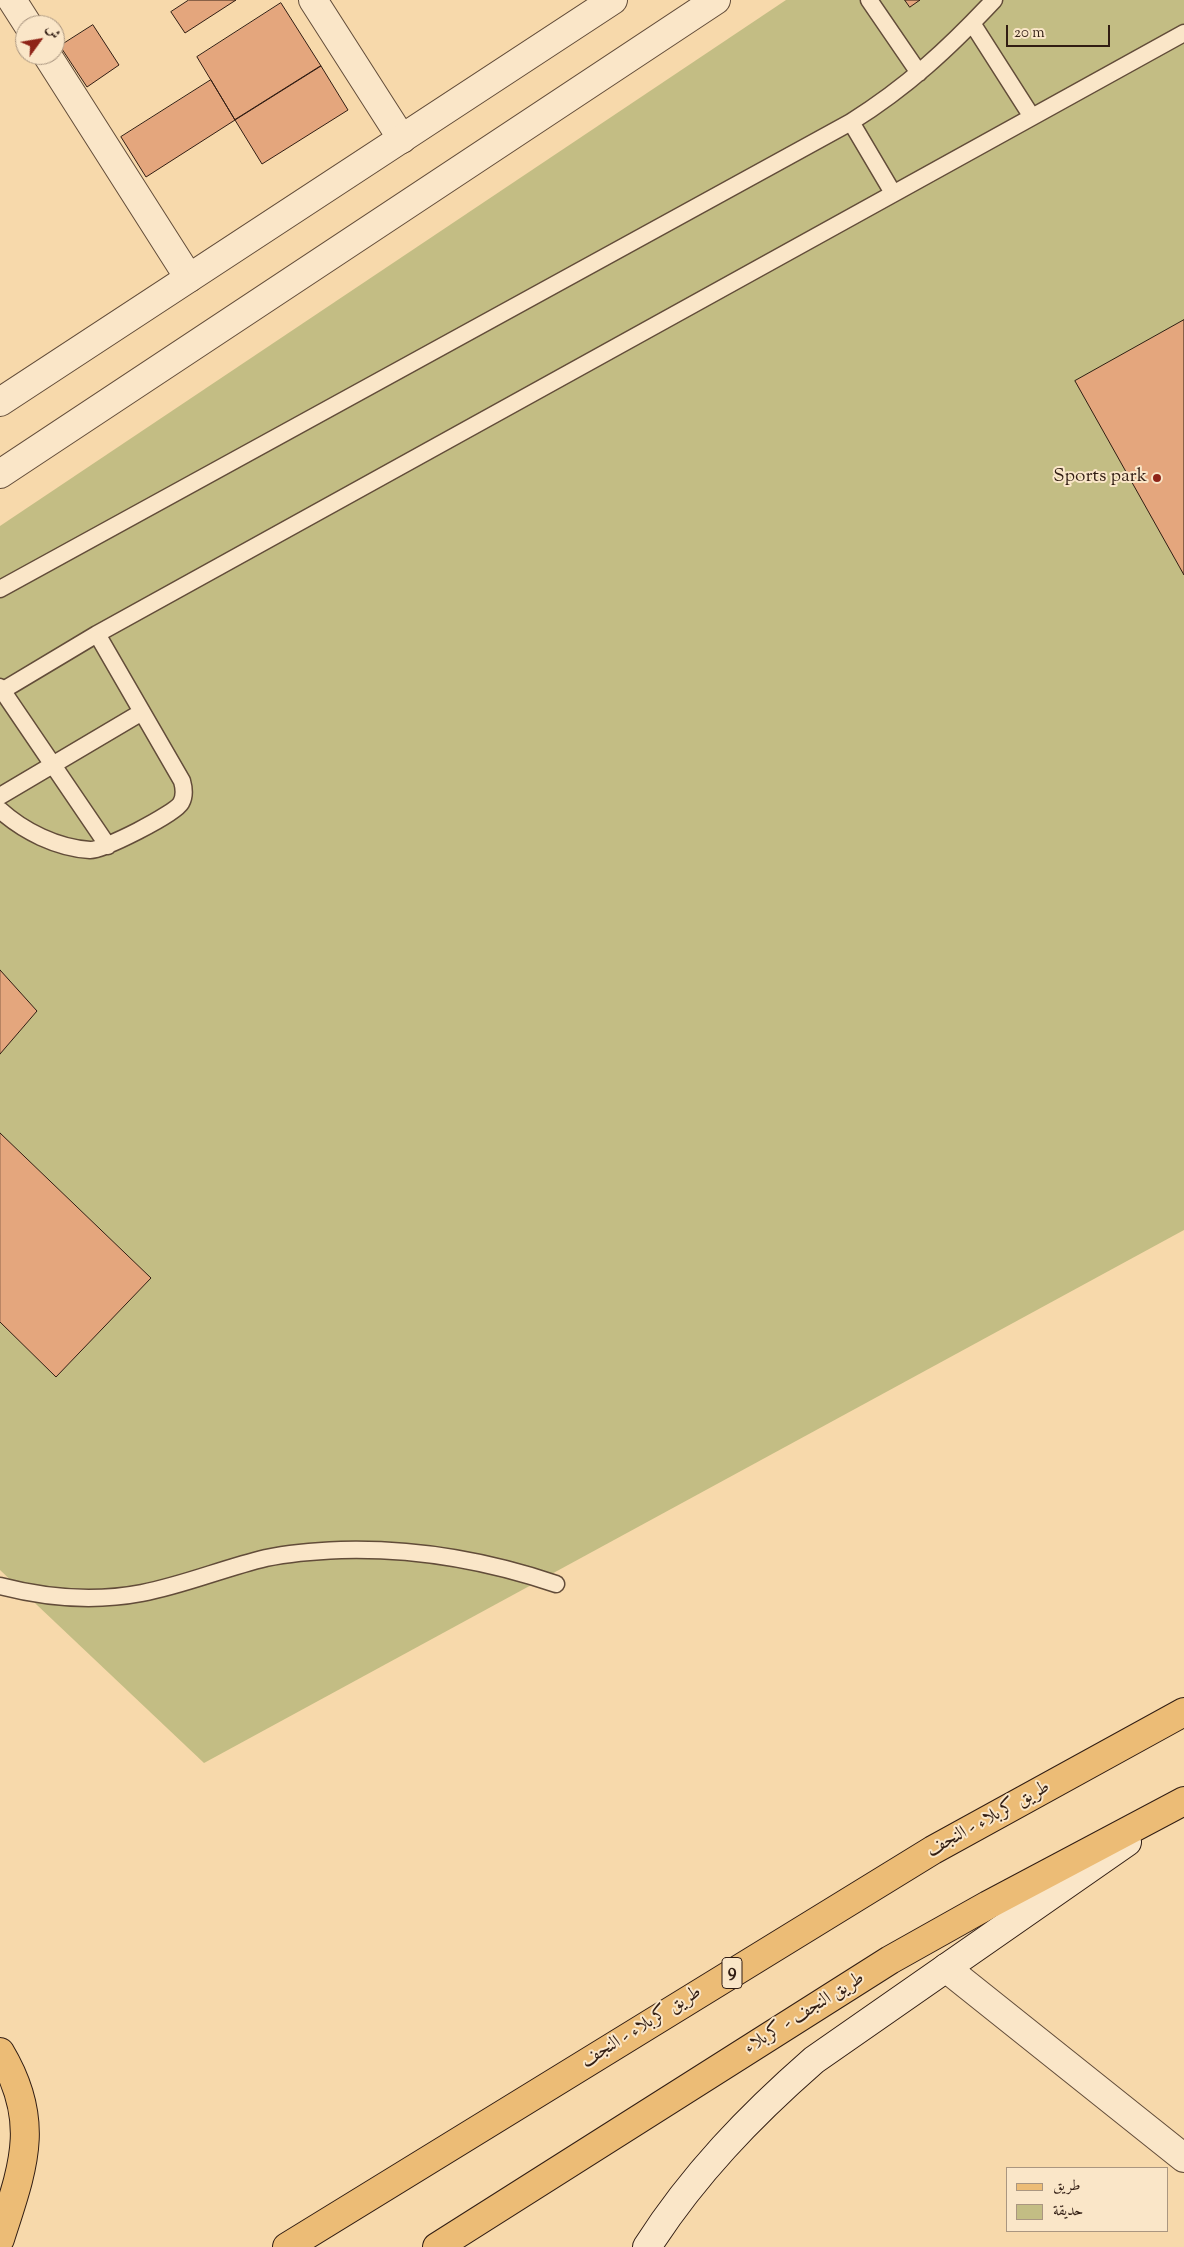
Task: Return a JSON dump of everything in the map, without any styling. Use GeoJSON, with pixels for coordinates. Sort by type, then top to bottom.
{"type":"FeatureCollection","features":[{"type":"Feature","properties":{"kind":"main road","name":"طريق کربلاء - النجف"},"geometry":{"type":"LineString","coordinates":[[287,2247],[933,1850],[1184,1712]]}},
{"type":"Feature","properties":{"kind":"main road","name":"طريق النجف - کربلاء"},"geometry":{"type":"LineString","coordinates":[[438,2247],[883,1964],[988,1905],[1184,1801]]}},
{"type":"Feature","properties":{"kind":"main road"},"geometry":{"type":"LineString","coordinates":[[0,2052],[19,2090],[25,2117],[26,2144],[22,2170],[0,2238]]}},
{"type":"Feature","properties":{"kind":"street"},"geometry":{"type":"LineString","coordinates":[[12,0],[22,15]]}},
{"type":"Feature","properties":{"kind":"street"},"geometry":{"type":"LineString","coordinates":[[313,0],[402,139]]}},
{"type":"Feature","properties":{"kind":"street"},"geometry":{"type":"LineString","coordinates":[[0,402],[613,0]]}},
{"type":"Feature","properties":{"kind":"street"},"geometry":{"type":"LineString","coordinates":[[0,474],[716,0]]}},
{"type":"Feature","properties":{"kind":"street"},"geometry":{"type":"LineString","coordinates":[[53,65],[190,278]]}},
{"type":"Feature","properties":{"kind":"street"},"geometry":{"type":"LineString","coordinates":[[647,2247],[683,2194],[723,2146],[767,2101],[814,2060],[1184,1801]]}},
{"type":"Feature","properties":{"kind":"street"},"geometry":{"type":"LineString","coordinates":[[946,1968],[1184,2158]]}},
{"type":"Feature","properties":{"kind":"lane"},"geometry":{"type":"LineString","coordinates":[[869,0],[919,73]]}},
{"type":"Feature","properties":{"kind":"lane"},"geometry":{"type":"LineString","coordinates":[[0,589],[851,122],[881,103],[942,54],[994,0]]}},
{"type":"Feature","properties":{"kind":"lane"},"geometry":{"type":"LineString","coordinates":[[972,23],[1032,117]]}},
{"type":"Feature","properties":{"kind":"lane"},"geometry":{"type":"LineString","coordinates":[[108,846],[1,690],[97,634],[893,192],[1184,33]]}},
{"type":"Feature","properties":{"kind":"lane"},"geometry":{"type":"LineString","coordinates":[[851,122],[893,192]]}},
{"type":"Feature","properties":{"kind":"lane"},"geometry":{"type":"LineString","coordinates":[[0,810],[26,829],[47,840],[69,847],[92,850],[108,846],[176,809],[184,796],[182,781],[97,634]]}},
{"type":"Feature","properties":{"kind":"lane"},"geometry":{"type":"LineString","coordinates":[[0,796],[142,712]]}},
{"type":"Feature","properties":{"kind":"lane"},"geometry":{"type":"LineString","coordinates":[[0,1586],[27,1593],[104,1598],[142,1593],[267,1558],[319,1551],[372,1549],[466,1558],[512,1569],[556,1584]]}},
{"type":"Feature","properties":{"kind":"green space"},"geometry":{"type":"Polygon","coordinates":[[[786,0],[1184,0],[1184,1230],[204,1763],[0,1570],[0,526],[786,0]]]}},
{"type":"Feature","properties":{"kind":"building"},"geometry":{"type":"Polygon","coordinates":[[[189,0],[236,0],[185,33],[171,12],[189,0]]]}},
{"type":"Feature","properties":{"kind":"building"},"geometry":{"type":"Polygon","coordinates":[[[905,0],[920,0],[910,7],[905,0]]]}},
{"type":"Feature","properties":{"kind":"building"},"geometry":{"type":"Polygon","coordinates":[[[281,3],[321,66],[235,120],[197,57],[281,3]]]}},
{"type":"Feature","properties":{"kind":"building"},"geometry":{"type":"Polygon","coordinates":[[[93,25],[119,65],[87,87],[65,54],[65,43],[93,25]]]}},
{"type":"Feature","properties":{"kind":"building"},"geometry":{"type":"Polygon","coordinates":[[[321,66],[348,110],[262,164],[235,120],[321,66]]]}},
{"type":"Feature","properties":{"kind":"building"},"geometry":{"type":"Polygon","coordinates":[[[211,80],[235,120],[146,177],[121,137],[211,80]]]}},
{"type":"Feature","properties":{"kind":"building","name":"Sports park"},"geometry":{"type":"Polygon","coordinates":[[[1184,320],[1184,575],[1075,381],[1184,320]]]}},
{"type":"Feature","properties":{"kind":"building"},"geometry":{"type":"Polygon","coordinates":[[[0,970],[37,1011],[0,1054],[0,970]]]}},
{"type":"Feature","properties":{"kind":"building"},"geometry":{"type":"Polygon","coordinates":[[[0,1133],[151,1278],[56,1377],[0,1322],[0,1133]]]}},
{"type":"Feature","properties":{"kind":"place","name":"Sports park"},"geometry":{"type":"Point","coordinates":[1157,478]}}]}
